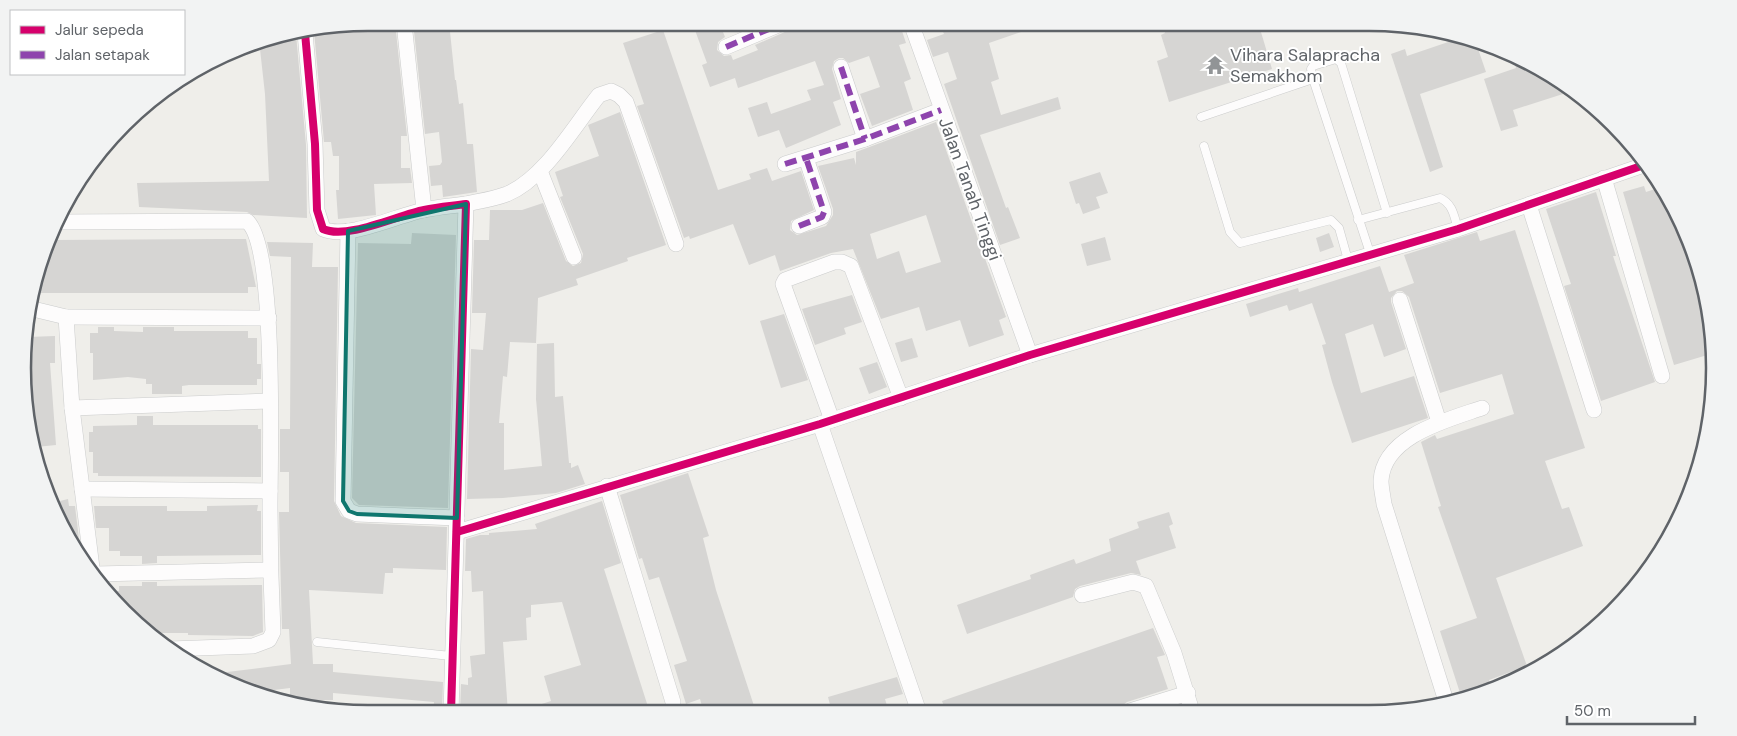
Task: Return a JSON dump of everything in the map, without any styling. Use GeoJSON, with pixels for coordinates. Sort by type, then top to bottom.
{"type":"FeatureCollection","features":[{"type":"Feature","properties":{"kind":"street"},"geometry":{"type":"LineString","coordinates":[[405,31],[424,210]]}},
{"type":"Feature","properties":{"kind":"street"},"geometry":{"type":"LineString","coordinates":[[726,47],[762,31]]}},
{"type":"Feature","properties":{"kind":"street","name":"Jalan Tanah Tinggi"},"geometry":{"type":"LineString","coordinates":[[914,31],[1030,355]]}},
{"type":"Feature","properties":{"kind":"street"},"geometry":{"type":"LineString","coordinates":[[306,37],[310,67],[318,210],[323,229],[348,231],[424,210],[466,204],[509,193],[528,182],[540,171],[599,95],[611,91],[618,94],[626,102],[676,244]]}},
{"type":"Feature","properties":{"kind":"street"},"geometry":{"type":"LineString","coordinates":[[840,67],[864,139]]}},
{"type":"Feature","properties":{"kind":"street"},"geometry":{"type":"LineString","coordinates":[[785,164],[864,139],[941,110]]}},
{"type":"Feature","properties":{"kind":"street"},"geometry":{"type":"LineString","coordinates":[[799,226],[822,217],[824,212],[806,158]]}},
{"type":"Feature","properties":{"kind":"street"},"geometry":{"type":"LineString","coordinates":[[348,231],[343,501],[349,511],[357,514],[457,525],[607,486],[826,422],[1030,355],[1370,253],[1458,229],[1639,167]]}},
{"type":"Feature","properties":{"kind":"street"},"geometry":{"type":"LineString","coordinates":[[540,171],[574,257]]}},
{"type":"Feature","properties":{"kind":"street"},"geometry":{"type":"LineString","coordinates":[[1604,178],[1662,376]]}},
{"type":"Feature","properties":{"kind":"street"},"geometry":{"type":"LineString","coordinates":[[451,705],[466,204]]}},
{"type":"Feature","properties":{"kind":"street"},"geometry":{"type":"LineString","coordinates":[[1529,205],[1594,410]]}},
{"type":"Feature","properties":{"kind":"street"},"geometry":{"type":"LineString","coordinates":[[65,222],[247,221],[254,226],[260,250],[269,318],[270,570],[273,632],[269,640],[253,646],[182,649]]}},
{"type":"Feature","properties":{"kind":"street"},"geometry":{"type":"LineString","coordinates":[[901,398],[851,266],[842,262],[834,262],[785,280],[783,284],[917,705]]}},
{"type":"Feature","properties":{"kind":"street"},"geometry":{"type":"LineString","coordinates":[[1400,300],[1439,422]]}},
{"type":"Feature","properties":{"kind":"street"},"geometry":{"type":"LineString","coordinates":[[37,310],[66,317],[269,318]]}},
{"type":"Feature","properties":{"kind":"street"},"geometry":{"type":"LineString","coordinates":[[66,317],[72,408],[91,559]]}},
{"type":"Feature","properties":{"kind":"street"},"geometry":{"type":"LineString","coordinates":[[72,408],[270,401]]}},
{"type":"Feature","properties":{"kind":"street"},"geometry":{"type":"LineString","coordinates":[[1444,696],[1384,504],[1382,481],[1390,452],[1404,441],[1439,422],[1482,408]]}},
{"type":"Feature","properties":{"kind":"street"},"geometry":{"type":"LineString","coordinates":[[607,486],[673,702]]}},
{"type":"Feature","properties":{"kind":"street"},"geometry":{"type":"LineString","coordinates":[[82,489],[270,491]]}},
{"type":"Feature","properties":{"kind":"street"},"geometry":{"type":"LineString","coordinates":[[102,574],[270,570]]}},
{"type":"Feature","properties":{"kind":"street"},"geometry":{"type":"LineString","coordinates":[[1082,595],[1133,582],[1146,586],[1188,693],[1191,705]]}},
{"type":"Feature","properties":{"kind":"street"},"geometry":{"type":"LineString","coordinates":[[1149,705],[1188,693]]}},
{"type":"Feature","properties":{"kind":"lane"},"geometry":{"type":"LineString","coordinates":[[1370,253],[1313,79],[1311,69],[1313,66],[1336,59],[1341,63],[1387,213]]}},
{"type":"Feature","properties":{"kind":"lane"},"geometry":{"type":"LineString","coordinates":[[1201,117],[1313,79]]}},
{"type":"Feature","properties":{"kind":"lane"},"geometry":{"type":"LineString","coordinates":[[1204,146],[1230,232],[1240,243],[1331,220],[1339,228],[1348,260]]}},
{"type":"Feature","properties":{"kind":"lane"},"geometry":{"type":"LineString","coordinates":[[1358,220],[1440,198],[1447,201],[1452,208],[1458,229]]}},
{"type":"Feature","properties":{"kind":"lane"},"geometry":{"type":"LineString","coordinates":[[317,642],[451,656]]}},
{"type":"Feature","properties":{"kind":"highlighted area"},"geometry":{"type":"Polygon","coordinates":[[[466,204],[457,518],[357,514],[349,511],[343,501],[348,231],[466,204]]]}},
{"type":"Feature","properties":{"kind":"building"},"geometry":{"type":"Polygon","coordinates":[[[396,31],[407,136],[401,136],[401,168],[410,168],[412,183],[374,184],[376,215],[338,219],[336,190],[339,190],[339,156],[333,156],[331,142],[324,142],[314,36],[346,32],[396,31]]]}},
{"type":"Feature","properties":{"kind":"building"},"geometry":{"type":"Polygon","coordinates":[[[414,31],[450,31],[455,80],[459,104],[463,103],[467,144],[473,144],[477,192],[443,197],[442,185],[431,186],[429,166],[440,165],[442,162],[439,132],[425,134],[414,31]]]}},
{"type":"Feature","properties":{"kind":"building"},"geometry":{"type":"Polygon","coordinates":[[[663,31],[718,190],[751,179],[749,174],[767,168],[772,181],[801,171],[814,210],[791,221],[790,230],[797,235],[826,226],[833,215],[833,209],[818,166],[854,158],[856,165],[856,152],[936,122],[1006,317],[999,320],[1004,335],[969,347],[960,320],[926,331],[919,307],[881,319],[853,249],[831,253],[780,271],[775,255],[749,265],[733,224],[690,239],[689,236],[684,238],[637,106],[644,104],[623,43],[663,31]],[[926,215],[870,234],[877,259],[899,251],[906,273],[941,262],[926,215]]]}},
{"type":"Feature","properties":{"kind":"building"},"geometry":{"type":"Polygon","coordinates":[[[695,31],[723,31],[725,37],[718,42],[717,50],[724,56],[731,55],[733,60],[758,50],[755,45],[787,31],[902,31],[906,43],[899,45],[911,79],[904,82],[913,110],[872,126],[860,94],[880,87],[869,56],[849,63],[843,58],[839,58],[834,61],[832,69],[841,99],[833,102],[841,125],[786,148],[779,130],[758,137],[748,108],[767,102],[771,114],[811,100],[807,90],[824,85],[815,61],[738,88],[735,78],[710,87],[702,65],[707,63],[695,31]]]}},
{"type":"Feature","properties":{"kind":"building"},"geometry":{"type":"Polygon","coordinates":[[[943,31],[1024,31],[989,43],[999,79],[991,82],[1001,115],[1058,97],[1061,109],[980,135],[1006,208],[1008,207],[1020,238],[1000,245],[944,84],[957,79],[948,52],[933,57],[927,40],[944,34],[943,31]]]}},
{"type":"Feature","properties":{"kind":"building","name":"Vihara Salapracha Semakhom"},"geometry":{"type":"Polygon","coordinates":[[[1164,31],[1261,31],[1272,69],[1169,102],[1157,61],[1168,57],[1161,35],[1165,33],[1164,31]]]}},
{"type":"Feature","properties":{"kind":"building"},"geometry":{"type":"Polygon","coordinates":[[[296,39],[306,145],[307,218],[253,215],[247,212],[139,207],[137,183],[269,181],[265,94],[260,49],[296,39]]]}},
{"type":"Feature","properties":{"kind":"building"},"geometry":{"type":"Polygon","coordinates":[[[1450,41],[1478,49],[1486,72],[1420,94],[1443,167],[1430,172],[1391,54],[1405,49],[1407,56],[1450,41]]]}},
{"type":"Feature","properties":{"kind":"building"},"geometry":{"type":"Polygon","coordinates":[[[1515,65],[1564,94],[1513,110],[1518,126],[1501,131],[1484,79],[1516,68],[1515,65]]]}},
{"type":"Feature","properties":{"kind":"building"},"geometry":{"type":"Polygon","coordinates":[[[620,112],[666,245],[627,258],[628,261],[576,279],[578,285],[538,298],[536,343],[510,342],[507,377],[503,376],[499,423],[504,423],[504,470],[542,466],[536,399],[537,344],[554,343],[555,397],[563,396],[569,463],[571,463],[571,468],[578,465],[585,484],[556,493],[467,499],[471,349],[483,350],[486,313],[472,313],[474,240],[489,240],[490,210],[522,210],[543,203],[566,261],[573,266],[581,263],[583,254],[560,197],[563,196],[555,172],[599,156],[588,125],[620,112]]]}},
{"type":"Feature","properties":{"kind":"building"},"geometry":{"type":"Polygon","coordinates":[[[1100,172],[1108,193],[1096,197],[1100,208],[1083,214],[1079,203],[1076,204],[1069,182],[1100,172]]]}},
{"type":"Feature","properties":{"kind":"building"},"geometry":{"type":"Polygon","coordinates":[[[1644,186],[1646,192],[1654,189],[1671,219],[1688,260],[1694,281],[1703,324],[1705,356],[1674,365],[1623,192],[1644,186]]]}},
{"type":"Feature","properties":{"kind":"building"},"geometry":{"type":"Polygon","coordinates":[[[1596,192],[1616,256],[1613,256],[1655,382],[1601,401],[1564,286],[1571,284],[1546,209],[1596,192]]]}},
{"type":"Feature","properties":{"kind":"building"},"geometry":{"type":"Polygon","coordinates":[[[1515,230],[1585,448],[1545,461],[1562,509],[1569,507],[1583,546],[1496,578],[1527,665],[1489,680],[1490,682],[1460,692],[1440,631],[1477,618],[1438,507],[1441,506],[1421,442],[1435,435],[1437,439],[1514,414],[1502,374],[1440,393],[1409,297],[1402,291],[1397,291],[1391,298],[1391,302],[1406,349],[1384,357],[1373,324],[1345,334],[1361,393],[1414,376],[1428,418],[1352,443],[1332,382],[1322,345],[1326,344],[1312,303],[1289,311],[1287,305],[1250,317],[1246,304],[1298,288],[1299,292],[1380,266],[1389,292],[1414,283],[1404,255],[1477,232],[1480,241],[1515,230]]]}},
{"type":"Feature","properties":{"kind":"building"},"geometry":{"type":"Polygon","coordinates":[[[412,233],[456,235],[448,508],[359,505],[352,498],[358,243],[411,244],[412,233]]]}},
{"type":"Feature","properties":{"kind":"building"},"geometry":{"type":"Polygon","coordinates":[[[1329,233],[1334,247],[1320,252],[1316,238],[1329,233]]]}},
{"type":"Feature","properties":{"kind":"building"},"geometry":{"type":"Polygon","coordinates":[[[1105,237],[1111,260],[1087,266],[1081,244],[1105,237]]]}},
{"type":"Feature","properties":{"kind":"building"},"geometry":{"type":"Polygon","coordinates":[[[246,239],[256,287],[248,287],[248,293],[40,293],[57,240],[246,239]]]}},
{"type":"Feature","properties":{"kind":"building"},"geometry":{"type":"Polygon","coordinates":[[[267,242],[313,243],[312,267],[338,267],[334,501],[341,516],[356,523],[447,527],[446,570],[393,568],[393,573],[385,573],[383,594],[309,590],[313,664],[333,664],[333,672],[443,682],[442,705],[434,705],[434,702],[333,693],[333,700],[313,700],[290,695],[290,688],[272,690],[224,672],[291,664],[289,629],[282,629],[279,512],[289,512],[289,472],[280,472],[280,429],[290,429],[291,257],[270,256],[267,242]]]}},
{"type":"Feature","properties":{"kind":"building"},"geometry":{"type":"Polygon","coordinates":[[[852,295],[862,322],[844,328],[846,334],[815,345],[802,309],[852,295]]]}},
{"type":"Feature","properties":{"kind":"building"},"geometry":{"type":"Polygon","coordinates":[[[784,314],[808,380],[781,388],[760,321],[784,314]]]}},
{"type":"Feature","properties":{"kind":"building"},"geometry":{"type":"Polygon","coordinates":[[[98,327],[114,327],[114,331],[143,332],[143,327],[174,327],[174,331],[248,331],[248,338],[257,338],[257,364],[261,364],[261,379],[257,379],[257,385],[182,386],[182,394],[152,394],[152,384],[146,384],[146,379],[128,377],[93,380],[93,353],[90,353],[90,333],[98,333],[98,327]]]}},
{"type":"Feature","properties":{"kind":"building"},"geometry":{"type":"Polygon","coordinates":[[[55,336],[55,363],[50,363],[56,445],[41,447],[38,434],[32,390],[33,337],[55,336]]]}},
{"type":"Feature","properties":{"kind":"building"},"geometry":{"type":"Polygon","coordinates":[[[912,338],[918,357],[901,362],[895,343],[912,338]]]}},
{"type":"Feature","properties":{"kind":"building"},"geometry":{"type":"Polygon","coordinates":[[[877,362],[887,387],[869,394],[859,368],[877,362]]]}},
{"type":"Feature","properties":{"kind":"building"},"geometry":{"type":"Polygon","coordinates":[[[137,416],[153,416],[153,425],[258,425],[258,429],[261,429],[261,477],[98,476],[98,473],[93,473],[93,452],[89,452],[89,432],[93,432],[93,426],[137,425],[137,416]]]}},
{"type":"Feature","properties":{"kind":"building"},"geometry":{"type":"Polygon","coordinates":[[[688,473],[709,536],[703,538],[716,590],[754,705],[702,705],[700,699],[686,704],[674,665],[687,661],[659,577],[649,580],[642,558],[639,559],[620,495],[688,473]]]}},
{"type":"Feature","properties":{"kind":"building"},"geometry":{"type":"Polygon","coordinates":[[[68,499],[69,506],[75,506],[79,541],[66,517],[59,501],[68,499]]]}},
{"type":"Feature","properties":{"kind":"building"},"geometry":{"type":"Polygon","coordinates":[[[602,501],[621,563],[604,569],[647,705],[539,705],[551,701],[544,676],[581,665],[562,602],[531,605],[531,617],[526,618],[527,640],[503,642],[507,705],[460,705],[461,684],[468,685],[468,678],[472,677],[470,656],[485,654],[483,591],[472,592],[471,571],[465,571],[466,539],[480,535],[489,535],[489,533],[537,529],[535,524],[602,501]]]}},
{"type":"Feature","properties":{"kind":"building"},"geometry":{"type":"Polygon","coordinates":[[[258,505],[257,511],[261,511],[261,555],[157,556],[157,563],[142,564],[142,556],[120,556],[120,551],[109,551],[109,528],[96,528],[94,506],[167,506],[167,511],[207,511],[207,506],[258,505]]]}},
{"type":"Feature","properties":{"kind":"building"},"geometry":{"type":"Polygon","coordinates":[[[1169,512],[1173,524],[1169,526],[1176,548],[1136,561],[1141,575],[1131,573],[1080,586],[1075,589],[1073,597],[967,634],[957,605],[1031,579],[1030,575],[1074,559],[1076,564],[1111,551],[1109,539],[1139,528],[1137,522],[1169,512]]]}},
{"type":"Feature","properties":{"kind":"building"},"geometry":{"type":"Polygon","coordinates":[[[142,582],[157,582],[157,586],[262,585],[263,632],[253,636],[161,633],[116,591],[119,591],[119,586],[142,586],[142,582]]]}},
{"type":"Feature","properties":{"kind":"building"},"geometry":{"type":"Polygon","coordinates":[[[1153,628],[1165,655],[1157,657],[1168,689],[1123,705],[943,705],[942,701],[1153,628]]]}},
{"type":"Feature","properties":{"kind":"building"},"geometry":{"type":"Polygon","coordinates":[[[897,677],[903,694],[885,699],[887,705],[830,705],[828,697],[897,677]]]}},
{"type":"Feature","properties":{"kind":"marked path"},"geometry":{"type":"LineString","coordinates":[[726,47],[764,31]]}},
{"type":"Feature","properties":{"kind":"marked path"},"geometry":{"type":"LineString","coordinates":[[841,67],[865,139]]}},
{"type":"Feature","properties":{"kind":"marked path"},"geometry":{"type":"LineString","coordinates":[[785,164],[865,139],[941,110]]}},
{"type":"Feature","properties":{"kind":"marked path"},"geometry":{"type":"LineString","coordinates":[[799,226],[822,217],[824,212],[806,158]]}},
{"type":"Feature","properties":{"kind":"cycle path"},"geometry":{"type":"LineString","coordinates":[[305,37],[315,144],[317,210],[323,229],[333,232],[359,229],[424,210],[466,204],[451,705]]}},
{"type":"Feature","properties":{"kind":"cycle path"},"geometry":{"type":"LineString","coordinates":[[457,532],[820,424],[1030,355],[1458,229],[1639,167]]}},
{"type":"Feature","properties":{"kind":"place","name":"Vihara Salapracha Semakhom"},"geometry":{"type":"Point","coordinates":[1215,65]}}]}
